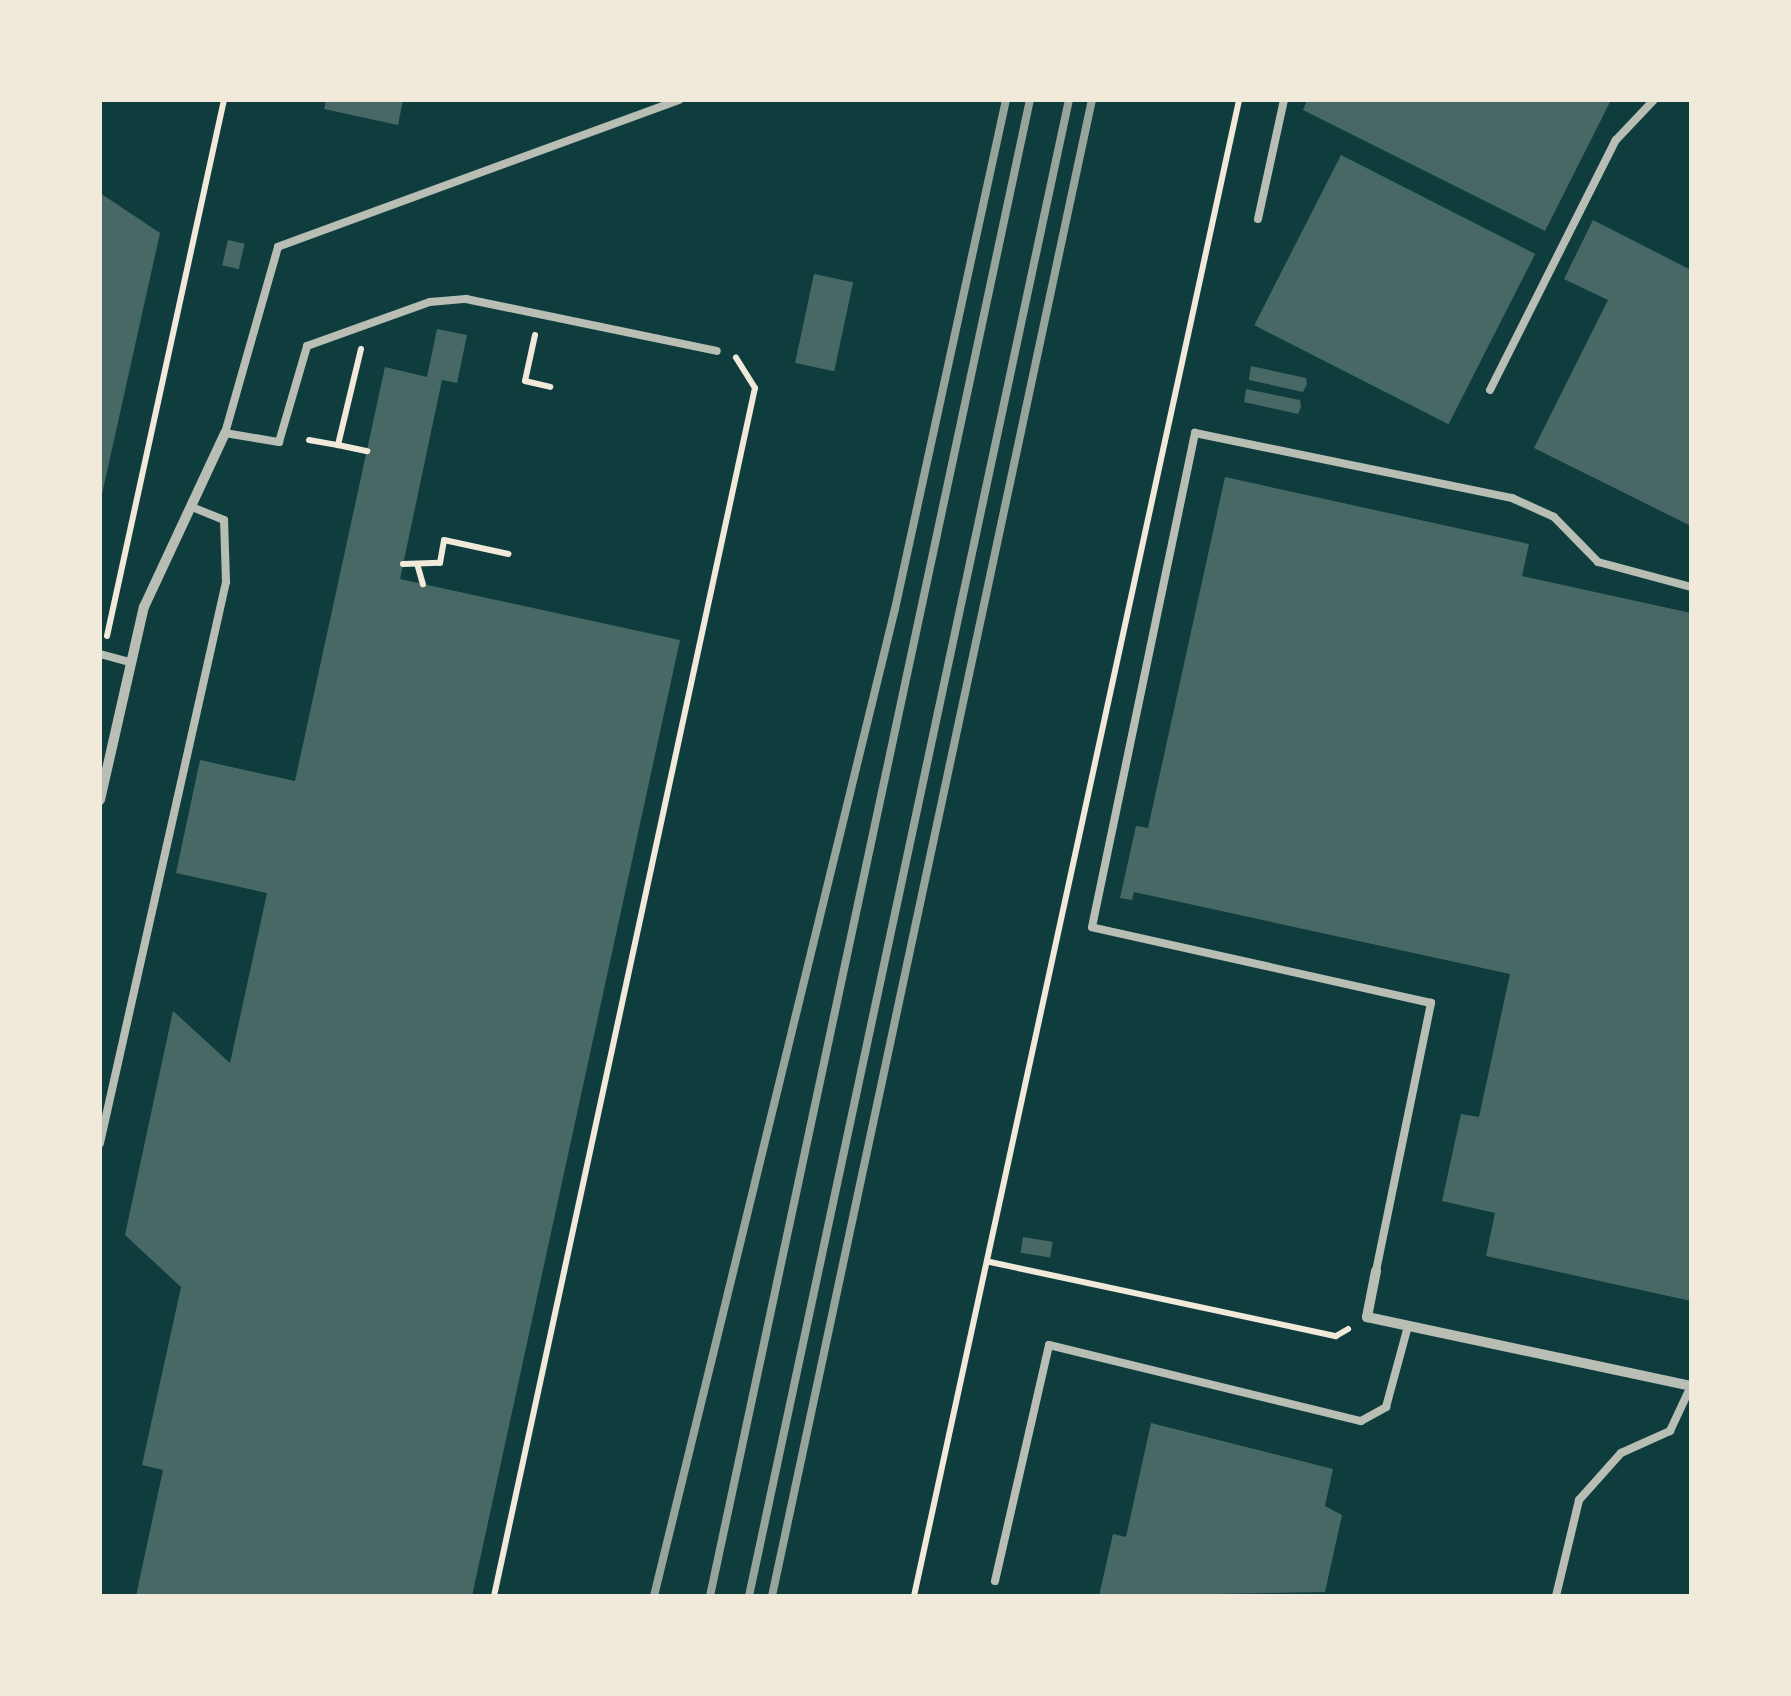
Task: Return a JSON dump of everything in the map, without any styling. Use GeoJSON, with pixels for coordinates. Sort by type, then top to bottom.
{"type":"FeatureCollection","features":[{"type":"Feature","properties":{"kind":"street"},"geometry":{"type":"LineString","coordinates":[[100,800],[130,662],[191,507],[225,433]]}},
{"type":"Feature","properties":{"kind":"street"},"geometry":{"type":"LineString","coordinates":[[1376,1272],[1367,1318],[1691,1386]]}},
{"type":"Feature","properties":{"kind":"lane"},"geometry":{"type":"LineString","coordinates":[[680,100],[278,247],[225,433],[279,442],[308,346],[368,318],[466,299],[716,351]]}},
{"type":"Feature","properties":{"kind":"lane"},"geometry":{"type":"LineString","coordinates":[[1258,219],[1284,100]]}},
{"type":"Feature","properties":{"kind":"lane"},"geometry":{"type":"LineString","coordinates":[[1490,390],[1616,140],[1654,100]]}},
{"type":"Feature","properties":{"kind":"lane"},"geometry":{"type":"LineString","coordinates":[[1376,1272],[1431,1004],[1092,926],[1195,433],[1512,498],[1554,517],[1598,562],[1691,587]]}},
{"type":"Feature","properties":{"kind":"lane"},"geometry":{"type":"LineString","coordinates":[[100,1143],[226,582],[224,520],[191,507]]}},
{"type":"Feature","properties":{"kind":"lane"},"geometry":{"type":"LineString","coordinates":[[101,654],[130,662]]}},
{"type":"Feature","properties":{"kind":"lane"},"geometry":{"type":"LineString","coordinates":[[995,1581],[1049,1346],[1360,1421],[1386,1407],[1408,1326]]}},
{"type":"Feature","properties":{"kind":"lane"},"geometry":{"type":"LineString","coordinates":[[1556,1596],[1580,1500],[1621,1453],[1670,1431],[1691,1386]]}},
{"type":"Feature","properties":{"kind":"path"},"geometry":{"type":"LineString","coordinates":[[101,654],[224,100]]}},
{"type":"Feature","properties":{"kind":"path"},"geometry":{"type":"LineString","coordinates":[[914,1596],[990,1262],[1239,100]]}},
{"type":"Feature","properties":{"kind":"path"},"geometry":{"type":"LineString","coordinates":[[540,314],[525,381],[550,387]]}},
{"type":"Feature","properties":{"kind":"path"},"geometry":{"type":"LineString","coordinates":[[338,446],[368,318]]}},
{"type":"Feature","properties":{"kind":"path"},"geometry":{"type":"LineString","coordinates":[[494,1596],[755,388],[746,362],[716,351]]}},
{"type":"Feature","properties":{"kind":"path"},"geometry":{"type":"LineString","coordinates":[[309,440],[367,451]]}},
{"type":"Feature","properties":{"kind":"path"},"geometry":{"type":"LineString","coordinates":[[423,584],[419,558],[440,563],[444,540],[509,554]]}},
{"type":"Feature","properties":{"kind":"path"},"geometry":{"type":"LineString","coordinates":[[403,564],[418,567]]}},
{"type":"Feature","properties":{"kind":"path"},"geometry":{"type":"LineString","coordinates":[[990,1262],[1336,1336]]}},
{"type":"Feature","properties":{"kind":"building"},"geometry":{"type":"Polygon","coordinates":[[[326,100],[403,100],[398,125],[324,109],[326,100]]]}},
{"type":"Feature","properties":{"kind":"building"},"geometry":{"type":"Polygon","coordinates":[[[1307,100],[1611,100],[1545,231],[1303,110],[1307,100]]]}},
{"type":"Feature","properties":{"kind":"building"},"geometry":{"type":"Polygon","coordinates":[[[1341,155],[1535,254],[1449,424],[1254,325],[1341,155]]]}},
{"type":"Feature","properties":{"kind":"building"},"geometry":{"type":"Polygon","coordinates":[[[100,193],[160,233],[102,494],[100,494],[100,193]]]}},
{"type":"Feature","properties":{"kind":"building"},"geometry":{"type":"Polygon","coordinates":[[[1593,220],[1691,270],[1691,526],[1534,448],[1608,300],[1564,279],[1593,220]]]}},
{"type":"Feature","properties":{"kind":"building"},"geometry":{"type":"Polygon","coordinates":[[[228,240],[245,244],[239,269],[222,265],[228,240]]]}},
{"type":"Feature","properties":{"kind":"building"},"geometry":{"type":"Polygon","coordinates":[[[814,274],[853,282],[834,371],[795,363],[814,274]]]}},
{"type":"Feature","properties":{"kind":"building"},"geometry":{"type":"Polygon","coordinates":[[[437,329],[467,335],[457,383],[442,380],[400,579],[680,640],[472,1596],[136,1596],[163,1470],[142,1465],[181,1287],[125,1235],[173,1011],[230,1063],[267,893],[176,873],[200,760],[295,781],[385,367],[427,377],[437,329]]]}},
{"type":"Feature","properties":{"kind":"building"},"geometry":{"type":"Polygon","coordinates":[[[1251,366],[1306,378],[1307,384],[1303,392],[1249,380],[1251,366]]]}},
{"type":"Feature","properties":{"kind":"building"},"geometry":{"type":"Polygon","coordinates":[[[1246,389],[1300,400],[1301,407],[1298,414],[1244,402],[1246,389]]]}},
{"type":"Feature","properties":{"kind":"building"},"geometry":{"type":"Polygon","coordinates":[[[1225,477],[1529,544],[1522,576],[1691,613],[1691,1301],[1486,1256],[1495,1213],[1442,1201],[1461,1114],[1479,1117],[1510,974],[1134,892],[1132,900],[1120,898],[1136,826],[1148,828],[1225,477]]]}},
{"type":"Feature","properties":{"kind":"building"},"geometry":{"type":"Polygon","coordinates":[[[1023,1237],[1053,1242],[1050,1257],[1020,1253],[1023,1237]]]}},
{"type":"Feature","properties":{"kind":"building"},"geometry":{"type":"Polygon","coordinates":[[[1151,1423],[1333,1469],[1325,1506],[1342,1515],[1325,1592],[1099,1596],[1113,1534],[1126,1537],[1151,1423]]]}},
{"type":"Feature","properties":{"kind":"railway"},"geometry":{"type":"LineString","coordinates":[[654,1596],[895,609],[1006,100]]}},
{"type":"Feature","properties":{"kind":"railway"},"geometry":{"type":"LineString","coordinates":[[710,1596],[1030,100]]}},
{"type":"Feature","properties":{"kind":"railway"},"geometry":{"type":"LineString","coordinates":[[749,1596],[1069,100]]}},
{"type":"Feature","properties":{"kind":"railway"},"geometry":{"type":"LineString","coordinates":[[772,1596],[1092,100]]}}]}
